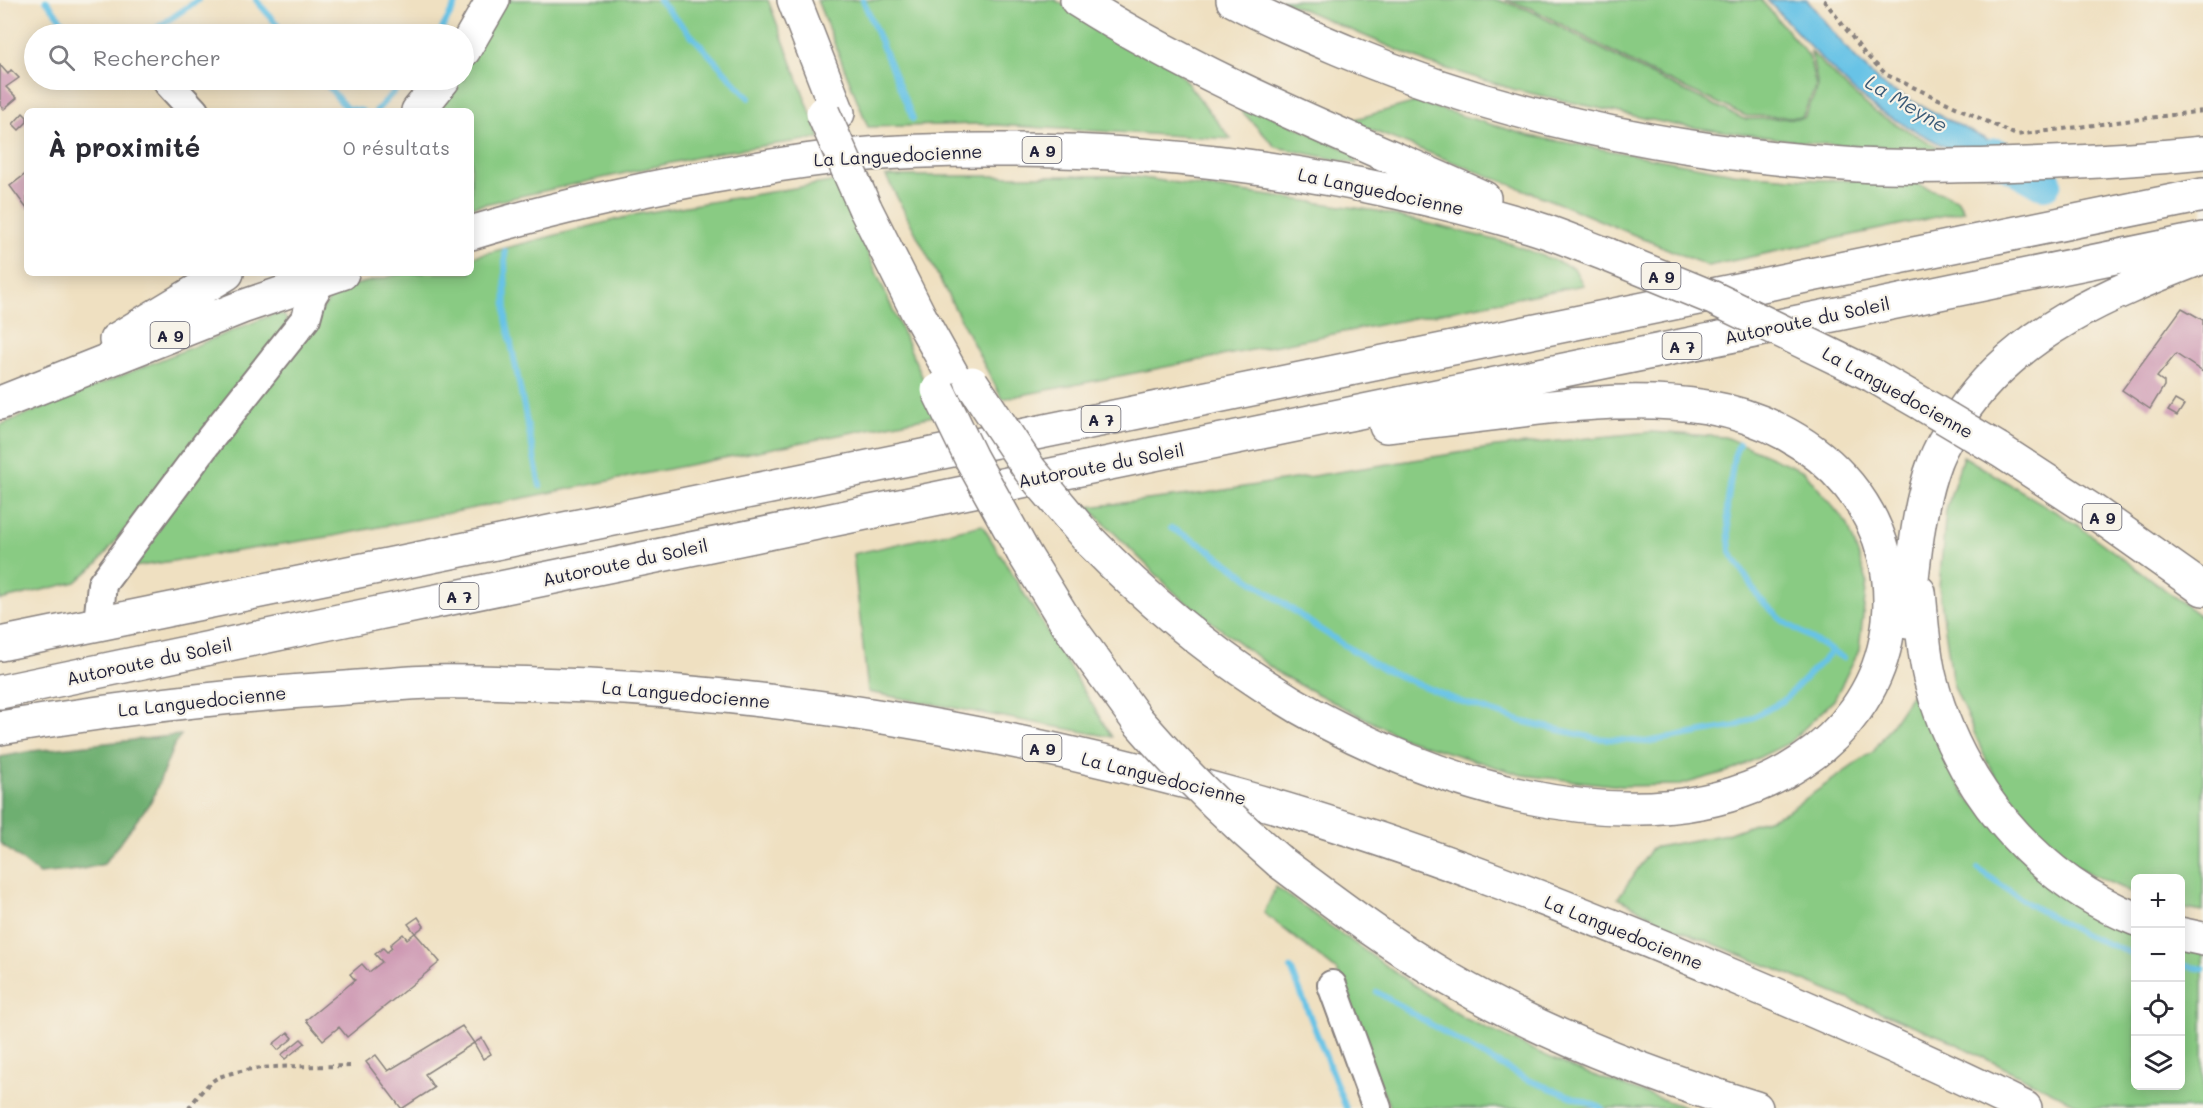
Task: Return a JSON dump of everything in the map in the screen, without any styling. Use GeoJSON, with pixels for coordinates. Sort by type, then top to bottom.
{"type":"FeatureCollection","features":[{"type":"Feature","properties":{"kind":"highway"},"geometry":{"type":"LineString","coordinates":[[474,33],[493,0]]}},
{"type":"Feature","properties":{"kind":"highway"},"geometry":{"type":"LineString","coordinates":[[780,0],[831,113],[873,216],[919,315],[957,387],[1008,461],[1149,615],[1202,658],[1252,693],[1342,744],[1383,764],[1432,783],[1540,812],[1622,821],[1679,819],[1737,808],[1781,791],[1805,778],[1841,751],[1882,700],[1898,665],[1907,625],[1921,517],[1935,461],[1966,406],[2011,357],[2041,333],[2087,307],[2151,277],[2203,257]]}},
{"type":"Feature","properties":{"kind":"highway"},"geometry":{"type":"LineString","coordinates":[[794,0],[831,113]]}},
{"type":"Feature","properties":{"kind":"highway"},"geometry":{"type":"LineString","coordinates":[[1077,0],[1111,22],[1208,74],[1608,255]]}},
{"type":"Feature","properties":{"kind":"highway"},"geometry":{"type":"LineString","coordinates":[[1233,0],[1317,40],[1404,76],[1510,110],[1677,146],[1764,157],[1860,165],[1939,166],[2053,163],[2203,153]]}},
{"type":"Feature","properties":{"kind":"highway"},"geometry":{"type":"LineString","coordinates":[[420,108],[435,90]]}},
{"type":"Feature","properties":{"kind":"highway","name":"La Languedocienne"},"geometry":{"type":"LineString","coordinates":[[474,232],[613,196],[809,160],[914,151],[1092,151],[1183,158],[1277,170],[1366,186],[1461,207],[1529,226],[1713,298],[1872,375],[1924,405],[1998,449],[2093,511],[2203,589]]}},
{"type":"Feature","properties":{"kind":"highway","name":"A 7"},"geometry":{"type":"LineString","coordinates":[[0,644],[2203,195]]}},
{"type":"Feature","properties":{"kind":"highway","name":"Autoroute du Soleil"},"geometry":{"type":"LineString","coordinates":[[0,692],[2203,239]]}},
{"type":"Feature","properties":{"kind":"highway"},"geometry":{"type":"LineString","coordinates":[[0,403],[77,362],[222,276]]}},
{"type":"Feature","properties":{"kind":"highway","name":"A 9"},"geometry":{"type":"LineString","coordinates":[[0,403],[242,307],[332,276]]}},
{"type":"Feature","properties":{"kind":"highway"},"geometry":{"type":"LineString","coordinates":[[957,387],[971,458],[1023,552],[1066,622],[1138,721],[1182,771],[1238,826],[1280,862],[1394,945],[1494,1004],[1600,1052],[1756,1108]]}},
{"type":"Feature","properties":{"kind":"highway"},"geometry":{"type":"LineString","coordinates":[[1082,541],[1180,624],[1234,665],[1299,707],[1367,743],[1435,771],[1551,801],[1610,807],[1662,807],[1743,791],[1803,761],[1833,737],[1861,702],[1881,662],[1888,628],[1891,596],[1886,558],[1872,518],[1850,486],[1816,453],[1779,431],[1738,415],[1708,407],[1644,401],[1605,401],[1160,453]]}},
{"type":"Feature","properties":{"kind":"highway"},"geometry":{"type":"LineString","coordinates":[[1916,556],[1930,678],[1952,743],[1969,773],[1986,800],[2011,832],[2057,874],[2086,894],[2131,916]]}},
{"type":"Feature","properties":{"kind":"highway","name":"La Languedocienne"},"geometry":{"type":"LineString","coordinates":[[0,728],[94,712],[199,700],[430,682],[529,683],[707,694],[787,703],[954,730],[1105,761],[1245,798],[1435,860],[1651,942],[1895,1047],[2025,1108]]}},
{"type":"Feature","properties":{"kind":"highway"},"geometry":{"type":"LineString","coordinates":[[2185,935],[2203,939]]}},
{"type":"Feature","properties":{"kind":"street"},"geometry":{"type":"LineString","coordinates":[[175,90],[191,108]]}},
{"type":"Feature","properties":{"kind":"street"},"geometry":{"type":"LineString","coordinates":[[98,624],[102,584],[210,440],[306,318],[312,297],[332,276]]}},
{"type":"Feature","properties":{"kind":"street"},"geometry":{"type":"LineString","coordinates":[[1332,985],[1377,1108]]}},
{"type":"Feature","properties":{"kind":"path"},"geometry":{"type":"LineString","coordinates":[[1824,0],[1864,53],[1887,75],[2016,135],[2203,111]]}},
{"type":"Feature","properties":{"kind":"path"},"geometry":{"type":"LineString","coordinates":[[189,1108],[198,1095],[220,1076],[267,1067],[353,1066]]}},
{"type":"Feature","properties":{"kind":"green space"},"geometry":{"type":"Polygon","coordinates":[[[503,0],[768,0],[820,138],[721,152],[474,206],[474,108],[431,108],[445,90],[474,90],[474,47],[503,0]]]}},
{"type":"Feature","properties":{"kind":"green space"},"geometry":{"type":"Polygon","coordinates":[[[817,0],[1055,0],[1174,66],[1231,139],[979,124],[868,127],[817,0]]]}},
{"type":"Feature","properties":{"kind":"green space"},"geometry":{"type":"Polygon","coordinates":[[[1281,0],[1497,0],[1529,10],[1641,70],[1744,119],[1804,118],[1818,87],[1811,52],[1876,113],[1941,149],[1819,144],[1675,125],[1516,90],[1428,63],[1281,0]]]}},
{"type":"Feature","properties":{"kind":"green space"},"geometry":{"type":"Polygon","coordinates":[[[1505,0],[1761,0],[1809,56],[1816,86],[1802,117],[1746,116],[1646,70],[1531,8],[1505,0]]]}},
{"type":"Feature","properties":{"kind":"green space"},"geometry":{"type":"Polygon","coordinates":[[[1226,95],[1352,152],[1357,164],[1276,147],[1226,95]]]}},
{"type":"Feature","properties":{"kind":"green space"},"geometry":{"type":"Polygon","coordinates":[[[1416,102],[1530,136],[1739,174],[1819,180],[1907,180],[1957,199],[1964,211],[1708,266],[1568,207],[1348,121],[1416,102]]]}},
{"type":"Feature","properties":{"kind":"green space"},"geometry":{"type":"Polygon","coordinates":[[[886,176],[1128,176],[1377,211],[1512,244],[1574,268],[1583,285],[1002,399],[886,176]]]}},
{"type":"Feature","properties":{"kind":"green space"},"geometry":{"type":"Polygon","coordinates":[[[836,181],[939,415],[334,536],[121,569],[338,289],[392,276],[474,276],[474,256],[638,214],[836,181]]]}},
{"type":"Feature","properties":{"kind":"green space"},"geometry":{"type":"Polygon","coordinates":[[[276,313],[285,316],[289,326],[98,563],[76,582],[0,600],[0,425],[276,313]]]}},
{"type":"Feature","properties":{"kind":"green space"},"geometry":{"type":"Polygon","coordinates":[[[1651,432],[1725,437],[1804,471],[1848,525],[1867,581],[1859,650],[1834,700],[1789,743],[1733,770],[1680,785],[1621,786],[1522,775],[1405,739],[1281,675],[1178,596],[1088,507],[1206,493],[1496,447],[1651,432]]]}},
{"type":"Feature","properties":{"kind":"green space"},"geometry":{"type":"Polygon","coordinates":[[[1963,456],[2076,524],[2203,618],[2203,912],[2185,909],[2185,874],[2131,874],[2131,892],[2076,867],[2020,818],[1987,762],[1953,684],[1939,587],[1946,511],[1963,456]]]}},
{"type":"Feature","properties":{"kind":"green space"},"geometry":{"type":"Polygon","coordinates":[[[982,525],[1112,737],[868,692],[853,554],[982,525]]]}},
{"type":"Feature","properties":{"kind":"green space"},"geometry":{"type":"Polygon","coordinates":[[[1912,694],[1966,797],[2131,928],[2131,1090],[2185,1090],[2185,946],[2203,952],[2203,1108],[2084,1108],[1949,1040],[1670,926],[1618,898],[1652,848],[1727,834],[1786,812],[1874,751],[1912,694]]]}},
{"type":"Feature","properties":{"kind":"green space"},"geometry":{"type":"Polygon","coordinates":[[[181,735],[174,745],[152,800],[104,864],[78,870],[39,874],[0,843],[0,757],[32,751],[181,735]]]}},
{"type":"Feature","properties":{"kind":"green space"},"geometry":{"type":"Polygon","coordinates":[[[1276,887],[1400,976],[1464,1018],[1573,1068],[1687,1108],[1390,1108],[1356,1029],[1337,971],[1264,913],[1276,887]]]}},
{"type":"Feature","properties":{"kind":"water"},"geometry":{"type":"Polygon","coordinates":[[[1767,0],[1807,0],[1855,58],[1889,89],[2003,148],[1951,150],[1879,111],[1853,90],[1767,0]]]}},
{"type":"Feature","properties":{"kind":"building"},"geometry":{"type":"Polygon","coordinates":[[[0,65],[8,74],[11,70],[19,78],[6,87],[17,98],[4,109],[0,105],[0,65]]]}},
{"type":"Feature","properties":{"kind":"building"},"geometry":{"type":"Polygon","coordinates":[[[24,114],[24,125],[19,130],[13,124],[24,114]]]}},
{"type":"Feature","properties":{"kind":"building"},"geometry":{"type":"Polygon","coordinates":[[[24,175],[24,205],[10,186],[24,175]]]}},
{"type":"Feature","properties":{"kind":"building"},"geometry":{"type":"Polygon","coordinates":[[[2182,308],[2203,320],[2203,372],[2176,354],[2157,377],[2164,382],[2164,386],[2150,409],[2122,390],[2182,308]]]}},
{"type":"Feature","properties":{"kind":"building"},"geometry":{"type":"Polygon","coordinates":[[[2175,400],[2184,405],[2177,416],[2168,411],[2175,400]]]}},
{"type":"Feature","properties":{"kind":"building"},"geometry":{"type":"Polygon","coordinates":[[[418,917],[424,926],[415,933],[408,924],[418,917]]]}},
{"type":"Feature","properties":{"kind":"building"},"geometry":{"type":"Polygon","coordinates":[[[415,933],[440,962],[347,1037],[339,1027],[323,1040],[306,1020],[355,980],[350,974],[362,964],[369,972],[382,962],[375,954],[383,948],[387,952],[392,948],[390,945],[403,934],[407,939],[415,933]]]}},
{"type":"Feature","properties":{"kind":"building"},"geometry":{"type":"Polygon","coordinates":[[[462,1026],[474,1043],[425,1074],[434,1088],[403,1108],[366,1062],[376,1055],[388,1071],[462,1026]]]}},
{"type":"Feature","properties":{"kind":"building"},"geometry":{"type":"Polygon","coordinates":[[[288,1032],[293,1038],[278,1050],[273,1044],[288,1032]]]}},
{"type":"Feature","properties":{"kind":"building"},"geometry":{"type":"Polygon","coordinates":[[[482,1038],[491,1054],[483,1059],[474,1043],[482,1038]]]}},
{"type":"Feature","properties":{"kind":"building"},"geometry":{"type":"Polygon","coordinates":[[[301,1039],[305,1043],[285,1059],[281,1055],[301,1039]]]}},
{"type":"Feature","properties":{"kind":"waterway"},"geometry":{"type":"LineString","coordinates":[[46,0],[64,24]]}},
{"type":"Feature","properties":{"kind":"waterway"},"geometry":{"type":"LineString","coordinates":[[163,24],[198,0]]}},
{"type":"Feature","properties":{"kind":"waterway"},"geometry":{"type":"LineString","coordinates":[[256,0],[276,24]]}},
{"type":"Feature","properties":{"kind":"waterway"},"geometry":{"type":"LineString","coordinates":[[445,24],[458,0]]}},
{"type":"Feature","properties":{"kind":"waterway"},"geometry":{"type":"LineString","coordinates":[[659,0],[749,98]]}},
{"type":"Feature","properties":{"kind":"waterway"},"geometry":{"type":"LineString","coordinates":[[863,0],[913,119]]}},
{"type":"Feature","properties":{"kind":"waterway"},"geometry":{"type":"LineString","coordinates":[[331,90],[346,108]]}},
{"type":"Feature","properties":{"kind":"waterway"},"geometry":{"type":"LineString","coordinates":[[379,108],[396,90]]}},
{"type":"Feature","properties":{"kind":"waterway","name":"La Meyne"},"geometry":{"type":"LineString","coordinates":[[1996,156],[2044,182]]}},
{"type":"Feature","properties":{"kind":"waterway"},"geometry":{"type":"LineString","coordinates":[[505,251],[506,319],[540,486]]}},
{"type":"Feature","properties":{"kind":"waterway"},"geometry":{"type":"LineString","coordinates":[[1739,444],[1734,456],[1727,507],[1730,551],[1759,598],[1783,621],[1843,658]]}},
{"type":"Feature","properties":{"kind":"waterway"},"geometry":{"type":"LineString","coordinates":[[1171,528],[1202,545],[1318,628],[1382,669],[1459,701],[1524,722],[1595,738],[1646,742],[1737,726],[1783,701],[1832,651]]}},
{"type":"Feature","properties":{"kind":"waterway"},"geometry":{"type":"LineString","coordinates":[[1978,869],[2030,905],[2085,935],[2131,953]]}},
{"type":"Feature","properties":{"kind":"waterway"},"geometry":{"type":"LineString","coordinates":[[2185,966],[2203,969]]}},
{"type":"Feature","properties":{"kind":"waterway"},"geometry":{"type":"LineString","coordinates":[[1291,968],[1346,1108]]}},
{"type":"Feature","properties":{"kind":"waterway"},"geometry":{"type":"LineString","coordinates":[[1377,992],[1528,1080],[1602,1108]]}}]}
